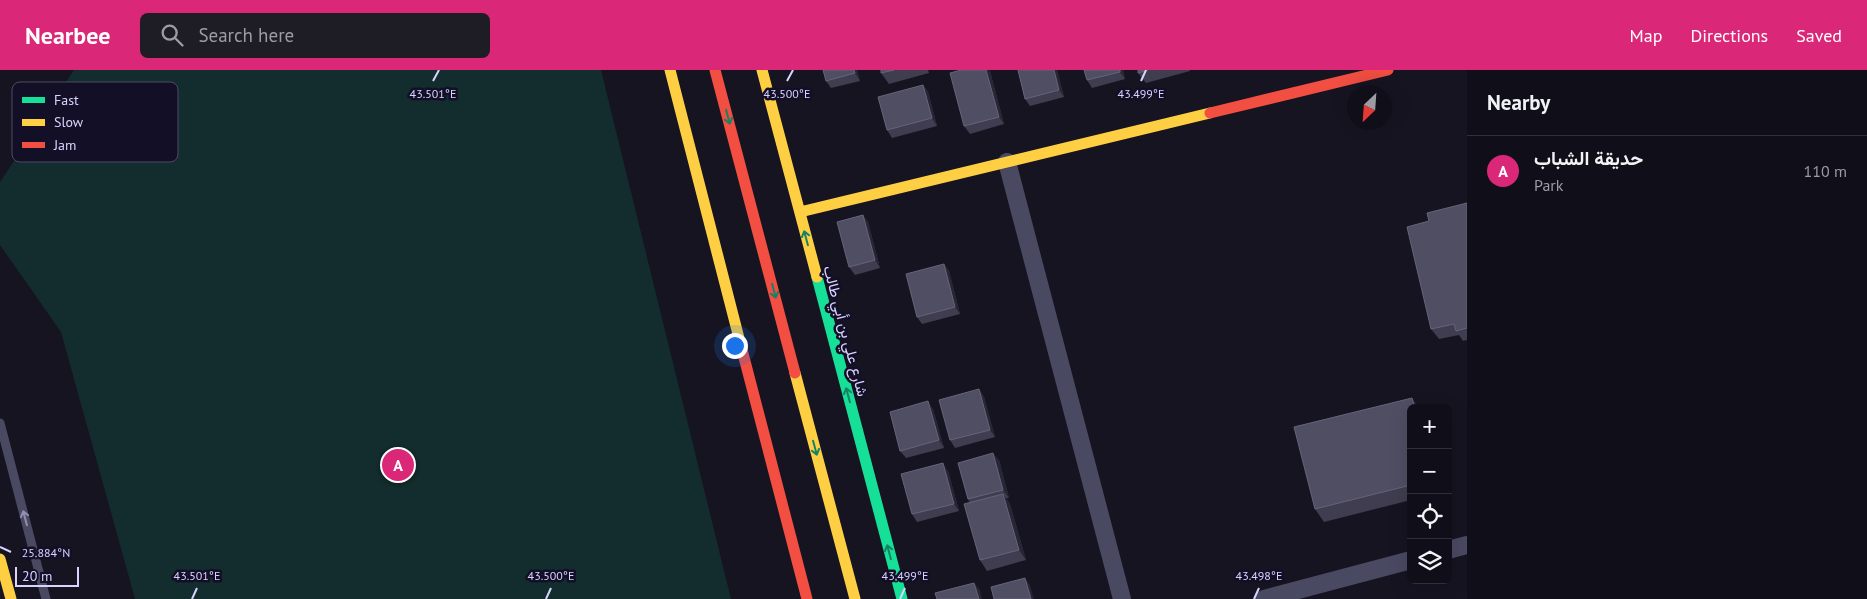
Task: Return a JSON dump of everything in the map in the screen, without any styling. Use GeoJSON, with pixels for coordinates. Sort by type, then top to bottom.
{"type":"FeatureCollection","features":[{"type":"Feature","properties":{"kind":"street"},"geometry":{"type":"LineString","coordinates":[[670,70],[807,599]]}},
{"type":"Feature","properties":{"kind":"street"},"geometry":{"type":"LineString","coordinates":[[715,70],[855,599]]}},
{"type":"Feature","properties":{"kind":"street","name":"شارع علي بن أبي طالب"},"geometry":{"type":"LineString","coordinates":[[762,70],[902,599]]}},
{"type":"Feature","properties":{"kind":"street"},"geometry":{"type":"LineString","coordinates":[[800,212],[1382,71]]}},
{"type":"Feature","properties":{"kind":"street"},"geometry":{"type":"LineString","coordinates":[[1007,162],[1122,599]]}},
{"type":"Feature","properties":{"kind":"street"},"geometry":{"type":"LineString","coordinates":[[1452,549],[1467,545]]}},
{"type":"Feature","properties":{"kind":"street"},"geometry":{"type":"LineString","coordinates":[[0,559],[3,582],[11,599]]}},
{"type":"Feature","properties":{"kind":"street"},"geometry":{"type":"LineString","coordinates":[[1264,599],[1407,561]]}},
{"type":"Feature","properties":{"kind":"lane"},"geometry":{"type":"LineString","coordinates":[[0,423],[46,599]]}},
{"type":"Feature","properties":{"kind":"green space"},"geometry":{"type":"Polygon","coordinates":[[[74,70],[601,70],[731,599],[135,599],[61,332],[0,245],[0,182],[13,162],[178,162],[178,82],[66,82],[74,70]]]}},
{"type":"Feature","properties":{"kind":"building"},"geometry":{"type":"Polygon","coordinates":[[[823,70],[854,70],[855,73],[826,81],[823,70]]]}},
{"type":"Feature","properties":{"kind":"building"},"geometry":{"type":"Polygon","coordinates":[[[881,70],[894,70],[881,73],[881,70]]]}},
{"type":"Feature","properties":{"kind":"building"},"geometry":{"type":"Polygon","coordinates":[[[961,70],[986,70],[999,117],[964,126],[950,73],[961,70]]]}},
{"type":"Feature","properties":{"kind":"building"},"geometry":{"type":"Polygon","coordinates":[[[1018,70],[1054,70],[1059,90],[1025,99],[1018,70]]]}},
{"type":"Feature","properties":{"kind":"building"},"geometry":{"type":"Polygon","coordinates":[[[1084,70],[1120,70],[1120,72],[1087,80],[1084,70]]]}},
{"type":"Feature","properties":{"kind":"building"},"geometry":{"type":"Polygon","coordinates":[[[923,85],[932,118],[887,130],[878,97],[923,85]]]}},
{"type":"Feature","properties":{"kind":"building"},"geometry":{"type":"Polygon","coordinates":[[[1467,203],[1467,328],[1456,331],[1454,324],[1431,329],[1407,227],[1429,221],[1427,213],[1467,203]]]}},
{"type":"Feature","properties":{"kind":"building"},"geometry":{"type":"Polygon","coordinates":[[[863,215],[875,260],[849,267],[837,222],[863,215]]]}},
{"type":"Feature","properties":{"kind":"building"},"geometry":{"type":"Polygon","coordinates":[[[944,264],[955,307],[917,317],[906,274],[944,264]]]}},
{"type":"Feature","properties":{"kind":"building"},"geometry":{"type":"Polygon","coordinates":[[[979,389],[990,430],[950,440],[939,400],[979,389]]]}},
{"type":"Feature","properties":{"kind":"building"},"geometry":{"type":"Polygon","coordinates":[[[1412,398],[1414,404],[1407,404],[1407,486],[1315,509],[1294,427],[1412,398]]]}},
{"type":"Feature","properties":{"kind":"building"},"geometry":{"type":"Polygon","coordinates":[[[928,401],[939,440],[900,451],[890,412],[928,401]]]}},
{"type":"Feature","properties":{"kind":"building"},"geometry":{"type":"Polygon","coordinates":[[[993,453],[1003,490],[968,499],[958,463],[993,453]]]}},
{"type":"Feature","properties":{"kind":"building"},"geometry":{"type":"Polygon","coordinates":[[[943,463],[954,504],[912,514],[901,474],[943,463]]]}},
{"type":"Feature","properties":{"kind":"building"},"geometry":{"type":"Polygon","coordinates":[[[1003,494],[1019,550],[980,560],[964,504],[1003,494]]]}},
{"type":"Feature","properties":{"kind":"building"},"geometry":{"type":"Polygon","coordinates":[[[1025,578],[1031,599],[994,599],[991,587],[1025,578]]]}},
{"type":"Feature","properties":{"kind":"building"},"geometry":{"type":"Polygon","coordinates":[[[974,583],[979,599],[937,599],[935,593],[974,583]]]}},
{"type":"Feature","properties":{"kind":"traffic: fast"},"geometry":{"type":"LineString","coordinates":[[817,277],[902,599]]}},
{"type":"Feature","properties":{"kind":"traffic: slow"},"geometry":{"type":"LineString","coordinates":[[670,70],[740,342]]}},
{"type":"Feature","properties":{"kind":"traffic: slow"},"geometry":{"type":"LineString","coordinates":[[762,70],[817,277]]}},
{"type":"Feature","properties":{"kind":"traffic: slow"},"geometry":{"type":"LineString","coordinates":[[800,212],[1210,113]]}},
{"type":"Feature","properties":{"kind":"traffic: slow"},"geometry":{"type":"LineString","coordinates":[[795,373],[855,599]]}},
{"type":"Feature","properties":{"kind":"traffic: slow"},"geometry":{"type":"LineString","coordinates":[[0,559],[11,599]]}},
{"type":"Feature","properties":{"kind":"traffic: jam"},"geometry":{"type":"LineString","coordinates":[[715,70],[795,373]]}},
{"type":"Feature","properties":{"kind":"traffic: jam"},"geometry":{"type":"LineString","coordinates":[[1210,113],[1388,70]]}},
{"type":"Feature","properties":{"kind":"traffic: jam"},"geometry":{"type":"LineString","coordinates":[[740,342],[807,599]]}},
{"type":"Feature","properties":{"kind":"place","name":"حديقة الشباب"},"geometry":{"type":"Point","coordinates":[398,465]}}]}
